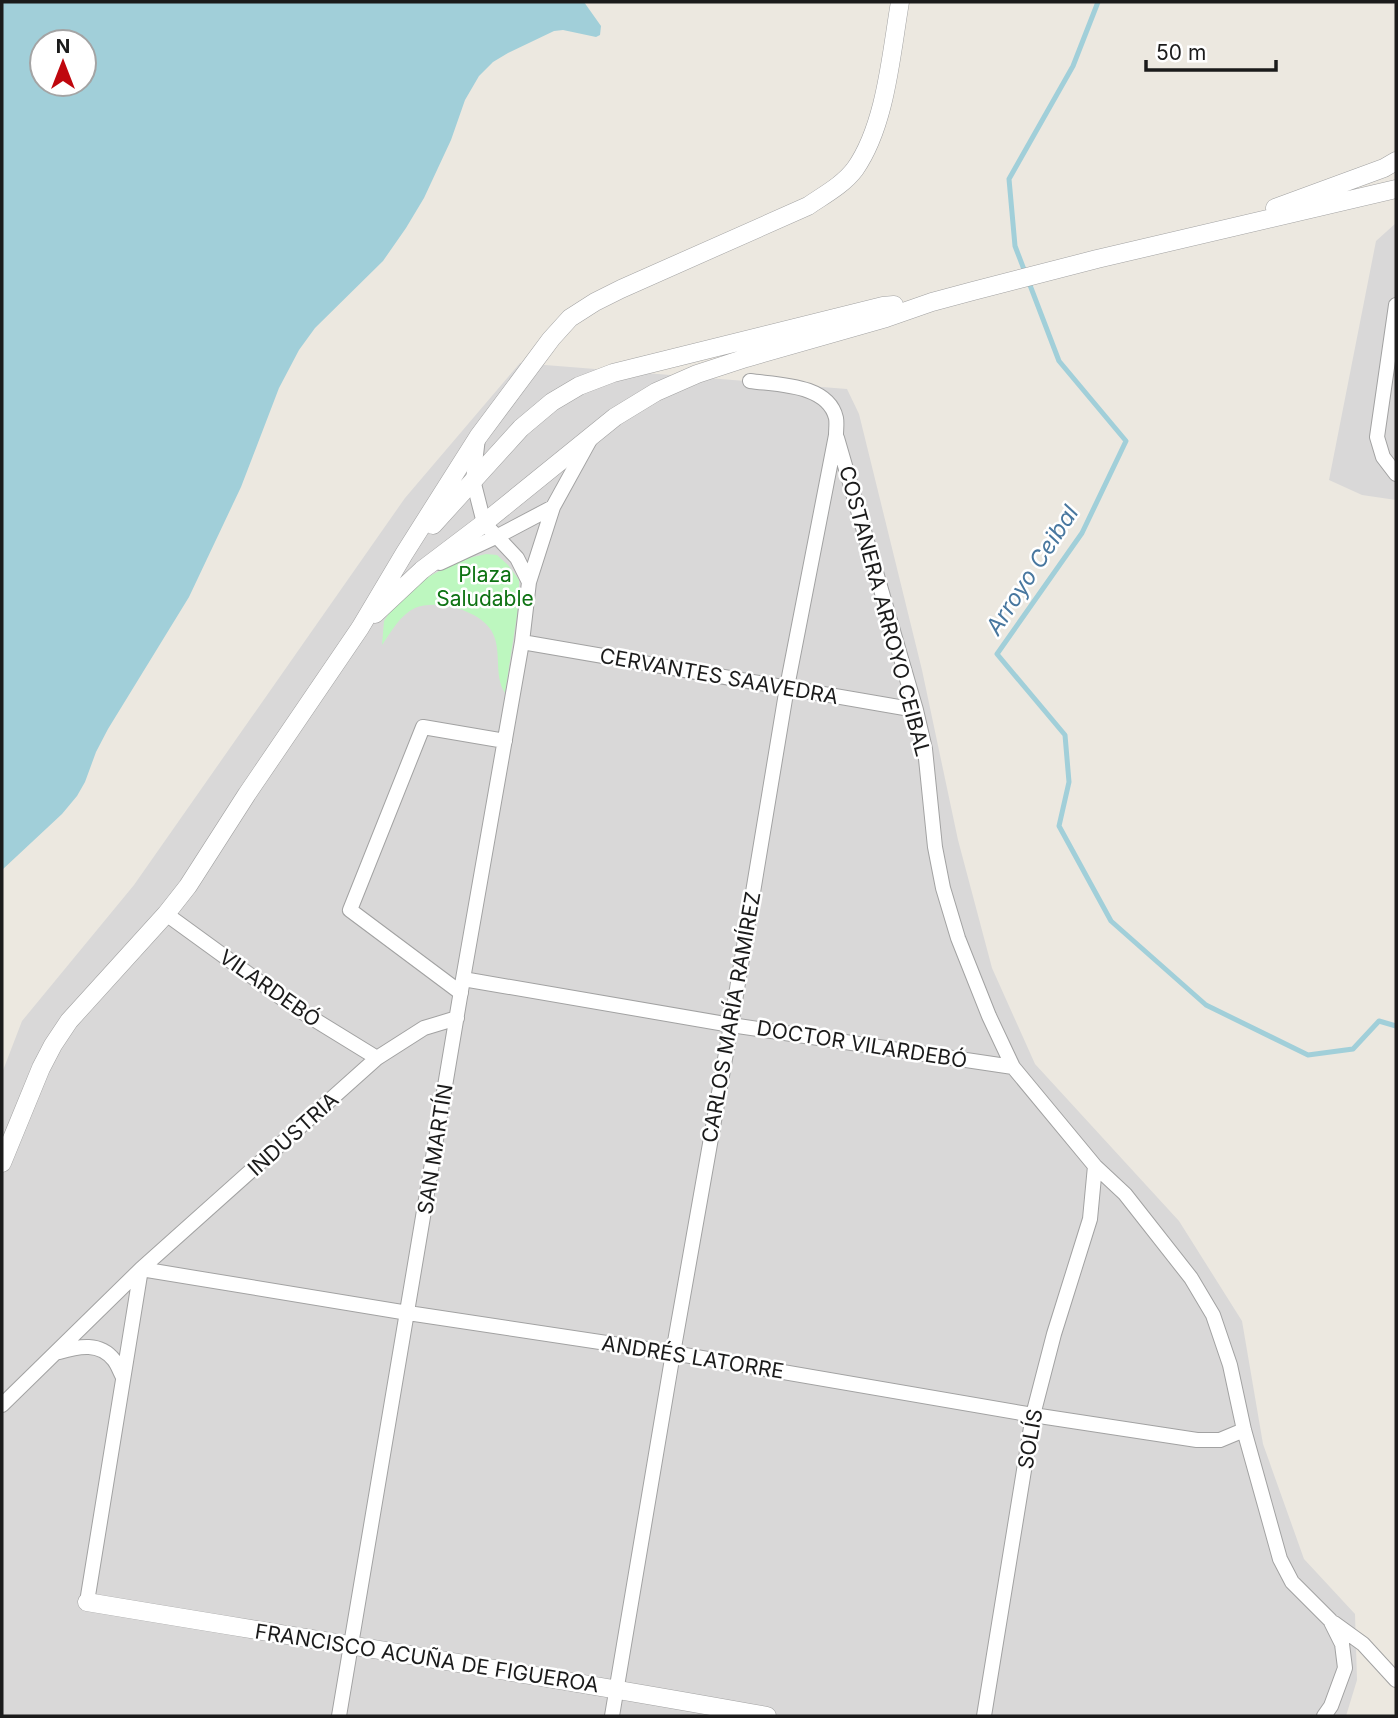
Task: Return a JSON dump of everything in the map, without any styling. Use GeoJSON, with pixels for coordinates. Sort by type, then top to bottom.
{"type":"FeatureCollection","features":[{"type":"Feature","properties":{"kind":"street"},"geometry":{"type":"LineString","coordinates":[[2,1163],[53,1045],[69,1021],[188,886],[360,628],[478,437],[551,339],[570,318],[595,302],[808,205],[836,188],[854,170],[872,138],[883,100],[900,2]]}},
{"type":"Feature","properties":{"kind":"street"},"geometry":{"type":"LineString","coordinates":[[1200,236],[1384,168],[1396,161]]}},
{"type":"Feature","properties":{"kind":"street"},"geometry":{"type":"LineString","coordinates":[[360,628],[422,570],[615,417],[656,392],[697,374],[973,291],[1097,259],[1396,190]]}},
{"type":"Feature","properties":{"kind":"street"},"geometry":{"type":"LineString","coordinates":[[404,554],[531,419],[552,402],[579,386],[613,373],[883,306],[932,302]]}},
{"type":"Feature","properties":{"kind":"street"},"geometry":{"type":"LineString","coordinates":[[1396,305],[1377,437],[1383,457],[1396,474]]}},
{"type":"Feature","properties":{"kind":"street","name":"CARLOS MARÍA RAMÍREZ"},"geometry":{"type":"LineString","coordinates":[[612,1716],[787,687],[836,435],[836,419],[831,406],[818,393],[750,382]]}},
{"type":"Feature","properties":{"kind":"street","name":"SAN MARTÍN"},"geometry":{"type":"LineString","coordinates":[[340,1716],[522,642],[529,582],[553,507],[593,434]]}},
{"type":"Feature","properties":{"kind":"street","name":"COSTANERA ARROYO CEIBAL"},"geometry":{"type":"LineString","coordinates":[[836,435],[916,709],[925,749],[935,847],[943,888],[958,938],[1013,1067],[1095,1166],[1125,1194],[1191,1278],[1213,1315],[1230,1365],[1244,1430],[1280,1559],[1292,1582],[1330,1620],[1342,1644],[1345,1668],[1331,1706],[1324,1716]]}},
{"type":"Feature","properties":{"kind":"street"},"geometry":{"type":"LineString","coordinates":[[478,437],[473,480],[484,523],[517,558],[529,582]]}},
{"type":"Feature","properties":{"kind":"street"},"geometry":{"type":"LineString","coordinates":[[422,570],[498,536],[553,507]]}},
{"type":"Feature","properties":{"kind":"street","name":"CERVANTES SAAVEDRA"},"geometry":{"type":"LineString","coordinates":[[522,642],[916,709]]}},
{"type":"Feature","properties":{"kind":"street"},"geometry":{"type":"LineString","coordinates":[[462,986],[350,911],[423,727],[505,741]]}},
{"type":"Feature","properties":{"kind":"street","name":"VILARDEBÓ"},"geometry":{"type":"LineString","coordinates":[[166,914],[293,1007],[377,1058]]}},
{"type":"Feature","properties":{"kind":"street","name":"DOCTOR VILARDEBÓ"},"geometry":{"type":"LineString","coordinates":[[462,986],[1013,1067]]}},
{"type":"Feature","properties":{"kind":"street","name":"INDUSTRIA"},"geometry":{"type":"LineString","coordinates":[[2,1405],[141,1269],[377,1058],[425,1028],[457,1018]]}},
{"type":"Feature","properties":{"kind":"street","name":"SOLÍS"},"geometry":{"type":"LineString","coordinates":[[984,1716],[1033,1415],[1054,1334],[1090,1219],[1095,1166]]}},
{"type":"Feature","properties":{"kind":"street"},"geometry":{"type":"LineString","coordinates":[[87,1602],[141,1269]]}},
{"type":"Feature","properties":{"kind":"street","name":"ANDRÉS LATORRE"},"geometry":{"type":"LineString","coordinates":[[141,1269],[1198,1440],[1220,1440],[1244,1430]]}},
{"type":"Feature","properties":{"kind":"street"},"geometry":{"type":"LineString","coordinates":[[55,1354],[75,1347],[96,1347],[114,1360],[123,1377]]}},
{"type":"Feature","properties":{"kind":"street","name":"FRANCISCO ACUÑA DE FIGUEROA"},"geometry":{"type":"LineString","coordinates":[[87,1602],[767,1716]]}},
{"type":"Feature","properties":{"kind":"street"},"geometry":{"type":"LineString","coordinates":[[1330,1620],[1363,1644],[1396,1680]]}},
{"type":"Feature","properties":{"kind":"shaded area"},"geometry":{"type":"Polygon","coordinates":[[[1396,223],[1396,500],[1362,495],[1329,480],[1376,241],[1396,223]]]}},
{"type":"Feature","properties":{"kind":"shaded area"},"geometry":{"type":"Polygon","coordinates":[[[520,363],[847,389],[859,414],[922,670],[958,840],[992,968],[1035,1064],[1179,1221],[1242,1321],[1263,1444],[1304,1559],[1355,1614],[1357,1680],[1346,1716],[2,1716],[2,1073],[22,1021],[134,885],[405,498],[520,363]]]}},
{"type":"Feature","properties":{"kind":"green space","name":"Plaza Saludable"},"geometry":{"type":"Polygon","coordinates":[[[486,554],[497,555],[519,580],[519,602],[505,693],[499,678],[495,637],[485,623],[467,612],[434,605],[415,608],[400,619],[382,645],[384,621],[397,601],[430,576],[460,560],[486,554]]]}},
{"type":"Feature","properties":{"kind":"water"},"geometry":{"type":"Polygon","coordinates":[[[2,2],[584,2],[601,26],[600,35],[596,37],[563,30],[554,31],[493,62],[479,76],[465,100],[451,140],[424,198],[406,228],[383,261],[315,328],[299,350],[279,388],[241,487],[189,597],[108,729],[77,796],[62,814],[2,870],[2,2]]]}},
{"type":"Feature","properties":{"kind":"waterway","name":"Arroyo Ceibal"},"geometry":{"type":"LineString","coordinates":[[1098,2],[1073,66],[1009,179],[1015,246],[1059,361],[1126,441],[1082,533],[997,654],[1065,735],[1069,782],[1059,826],[1111,921],[1206,1005],[1308,1055],[1353,1049],[1379,1021],[1396,1026]]}}]}
